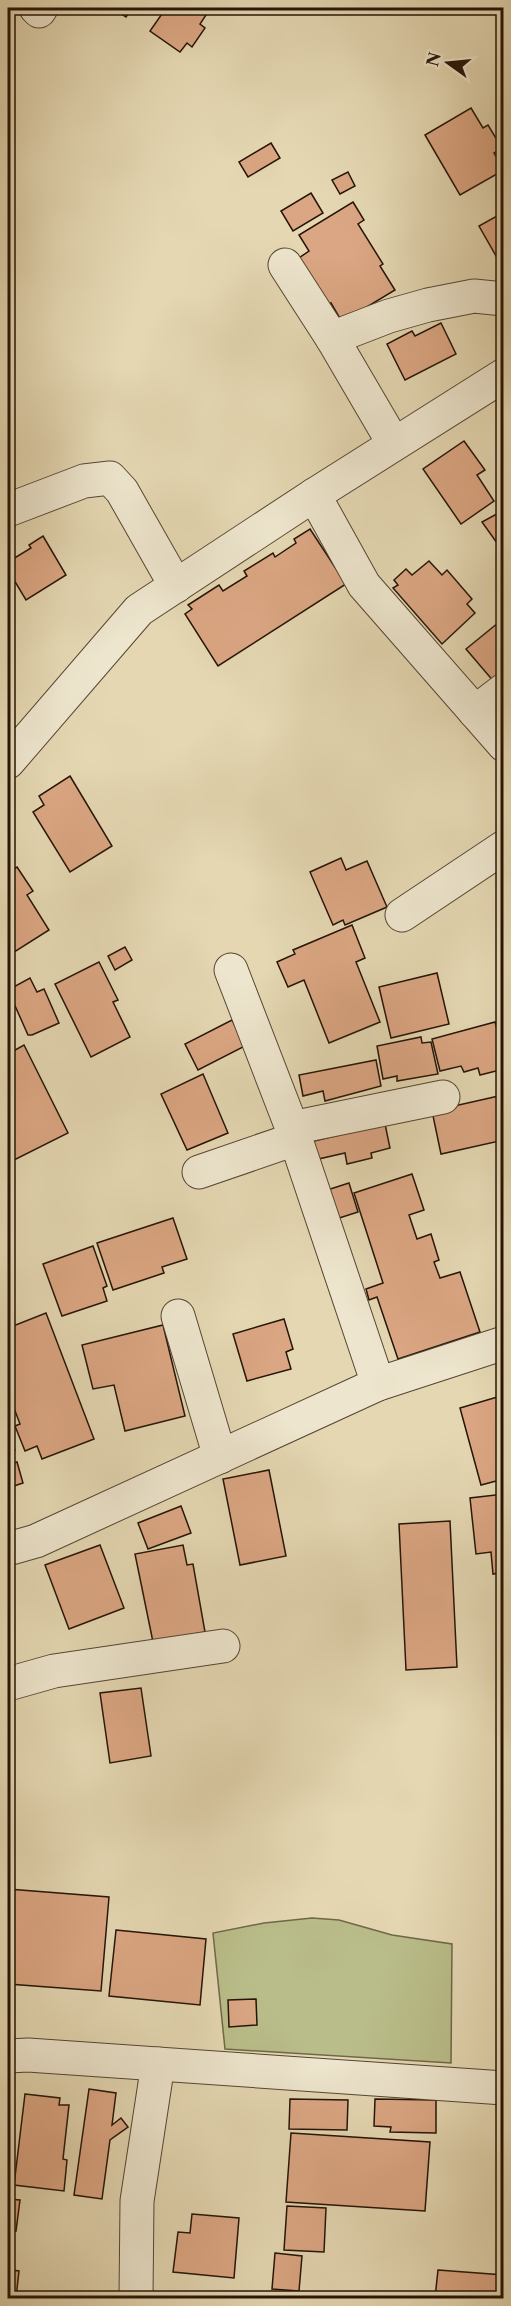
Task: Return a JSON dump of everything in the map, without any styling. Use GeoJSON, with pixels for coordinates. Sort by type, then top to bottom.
{"type":"FeatureCollection","features":[{"type":"Feature","properties":{"kind":"street"},"geometry":{"type":"LineString","coordinates":[[36,8],[39,11],[41,8]]}},
{"type":"Feature","properties":{"kind":"street"},"geometry":{"type":"LineString","coordinates":[[285,265],[332,338],[394,444]]}},
{"type":"Feature","properties":{"kind":"street"},"geometry":{"type":"LineString","coordinates":[[332,338],[389,316],[428,305],[474,296],[504,299]]}},
{"type":"Feature","properties":{"kind":"street"},"geometry":{"type":"LineString","coordinates":[[8,762],[140,610],[394,444],[502,380]]}},
{"type":"Feature","properties":{"kind":"street"},"geometry":{"type":"LineString","coordinates":[[8,510],[84,481],[110,478],[122,491],[176,586]]}},
{"type":"Feature","properties":{"kind":"street"},"geometry":{"type":"LineString","coordinates":[[314,495],[364,585],[504,745]]}},
{"type":"Feature","properties":{"kind":"street"},"geometry":{"type":"LineString","coordinates":[[475,712],[504,690]]}},
{"type":"Feature","properties":{"kind":"street"},"geometry":{"type":"LineString","coordinates":[[402,915],[504,847]]}},
{"type":"Feature","properties":{"kind":"street"},"geometry":{"type":"LineString","coordinates":[[231,969],[294,1133],[378,1384]]}},
{"type":"Feature","properties":{"kind":"street"},"geometry":{"type":"LineString","coordinates":[[199,1172],[294,1133],[443,1097]]}},
{"type":"Feature","properties":{"kind":"street"},"geometry":{"type":"LineString","coordinates":[[178,1316],[220,1457]]}},
{"type":"Feature","properties":{"kind":"street"},"geometry":{"type":"LineString","coordinates":[[8,1549],[36,1541],[378,1384],[504,1343]]}},
{"type":"Feature","properties":{"kind":"street"},"geometry":{"type":"LineString","coordinates":[[8,1684],[54,1671],[222,1646]]}},
{"type":"Feature","properties":{"kind":"street"},"geometry":{"type":"LineString","coordinates":[[8,2056],[28,2055],[504,2088]]}},
{"type":"Feature","properties":{"kind":"street"},"geometry":{"type":"LineString","coordinates":[[136,2298],[137,2200],[158,2064]]}},
{"type":"Feature","properties":{"kind":"green space"},"geometry":{"type":"Polygon","coordinates":[[[312,1918],[339,1920],[392,1935],[452,1944],[451,2063],[225,2049],[213,1933],[264,1923],[312,1918]]]}},
{"type":"Feature","properties":{"kind":"building"},"geometry":{"type":"Polygon","coordinates":[[[112,8],[132,8],[126,17],[112,8]]]}},
{"type":"Feature","properties":{"kind":"building"},"geometry":{"type":"Polygon","coordinates":[[[166,8],[210,9],[200,24],[205,28],[192,47],[187,43],[180,52],[150,31],[166,8]]]}},
{"type":"Feature","properties":{"kind":"building"},"geometry":{"type":"Polygon","coordinates":[[[471,108],[483,128],[488,125],[502,148],[494,153],[504,170],[460,195],[425,135],[471,108]]]}},
{"type":"Feature","properties":{"kind":"building"},"geometry":{"type":"Polygon","coordinates":[[[271,143],[280,158],[248,177],[239,162],[271,143]]]}},
{"type":"Feature","properties":{"kind":"building"},"geometry":{"type":"Polygon","coordinates":[[[348,172],[355,186],[340,194],[332,180],[348,172]]]}},
{"type":"Feature","properties":{"kind":"building"},"geometry":{"type":"Polygon","coordinates":[[[311,193],[323,213],[293,231],[281,211],[311,193]]]}},
{"type":"Feature","properties":{"kind":"building"},"geometry":{"type":"Polygon","coordinates":[[[353,202],[364,220],[358,224],[383,264],[380,266],[395,290],[342,322],[331,303],[328,304],[296,260],[309,251],[299,235],[353,202]]]}},
{"type":"Feature","properties":{"kind":"building"},"geometry":{"type":"Polygon","coordinates":[[[504,212],[504,270],[479,226],[504,212]]]}},
{"type":"Feature","properties":{"kind":"building"},"geometry":{"type":"Polygon","coordinates":[[[441,323],[456,354],[405,380],[387,344],[412,331],[415,336],[441,323]]]}},
{"type":"Feature","properties":{"kind":"building"},"geometry":{"type":"Polygon","coordinates":[[[464,441],[485,470],[477,475],[494,501],[461,524],[423,469],[464,441]]]}},
{"type":"Feature","properties":{"kind":"building"},"geometry":{"type":"Polygon","coordinates":[[[504,510],[504,539],[497,543],[482,522],[504,510]]]}},
{"type":"Feature","properties":{"kind":"building"},"geometry":{"type":"Polygon","coordinates":[[[310,529],[346,584],[218,666],[185,614],[192,609],[188,605],[219,585],[223,591],[247,576],[244,571],[273,553],[275,557],[296,543],[294,539],[310,529]]]}},
{"type":"Feature","properties":{"kind":"building"},"geometry":{"type":"Polygon","coordinates":[[[43,536],[66,575],[26,600],[8,570],[8,562],[31,548],[29,545],[43,536]]]}},
{"type":"Feature","properties":{"kind":"building"},"geometry":{"type":"Polygon","coordinates":[[[429,561],[442,575],[447,570],[472,599],[467,604],[475,613],[442,644],[393,588],[398,585],[394,580],[406,569],[412,575],[429,561]]]}},
{"type":"Feature","properties":{"kind":"building"},"geometry":{"type":"Polygon","coordinates":[[[498,623],[504,629],[504,676],[495,683],[466,649],[498,623]]]}},
{"type":"Feature","properties":{"kind":"building"},"geometry":{"type":"Polygon","coordinates":[[[70,776],[112,846],[70,872],[33,812],[44,805],[39,796],[70,776]]]}},
{"type":"Feature","properties":{"kind":"building"},"geometry":{"type":"Polygon","coordinates":[[[341,858],[346,870],[367,861],[387,907],[345,925],[343,920],[333,925],[310,872],[341,858]]]}},
{"type":"Feature","properties":{"kind":"building"},"geometry":{"type":"Polygon","coordinates":[[[17,867],[33,891],[27,895],[49,930],[8,956],[8,870],[9,872],[17,867]]]}},
{"type":"Feature","properties":{"kind":"building"},"geometry":{"type":"Polygon","coordinates":[[[352,925],[365,958],[356,962],[380,1022],[329,1043],[304,980],[288,987],[277,962],[295,954],[293,950],[352,925]]]}},
{"type":"Feature","properties":{"kind":"building"},"geometry":{"type":"Polygon","coordinates":[[[125,947],[132,960],[115,970],[108,956],[125,947]]]}},
{"type":"Feature","properties":{"kind":"building"},"geometry":{"type":"Polygon","coordinates":[[[99,962],[118,1000],[113,1002],[130,1037],[91,1057],[55,984],[99,962]]]}},
{"type":"Feature","properties":{"kind":"building"},"geometry":{"type":"Polygon","coordinates":[[[437,973],[449,1024],[391,1038],[379,987],[437,973]]]}},
{"type":"Feature","properties":{"kind":"building"},"geometry":{"type":"Polygon","coordinates":[[[30,978],[37,992],[44,989],[59,1023],[28,1035],[8,990],[30,978]]]}},
{"type":"Feature","properties":{"kind":"building"},"geometry":{"type":"Polygon","coordinates":[[[232,1020],[245,1046],[198,1070],[185,1044],[232,1020]]]}},
{"type":"Feature","properties":{"kind":"building"},"geometry":{"type":"Polygon","coordinates":[[[495,1022],[504,1054],[504,1069],[480,1075],[478,1068],[464,1072],[461,1066],[440,1071],[432,1039],[495,1022]]]}},
{"type":"Feature","properties":{"kind":"building"},"geometry":{"type":"Polygon","coordinates":[[[421,1037],[422,1043],[431,1042],[438,1074],[397,1081],[397,1076],[383,1079],[377,1046],[421,1037]]]}},
{"type":"Feature","properties":{"kind":"building"},"geometry":{"type":"Polygon","coordinates":[[[24,1045],[68,1133],[8,1163],[8,1054],[24,1045]]]}},
{"type":"Feature","properties":{"kind":"building"},"geometry":{"type":"Polygon","coordinates":[[[376,1060],[381,1086],[325,1101],[323,1091],[303,1096],[299,1075],[376,1060]]]}},
{"type":"Feature","properties":{"kind":"building"},"geometry":{"type":"Polygon","coordinates":[[[203,1074],[228,1133],[187,1150],[161,1094],[203,1074]]]}},
{"type":"Feature","properties":{"kind":"building"},"geometry":{"type":"Polygon","coordinates":[[[503,1095],[504,1140],[441,1154],[432,1111],[503,1095]]]}},
{"type":"Feature","properties":{"kind":"building"},"geometry":{"type":"Polygon","coordinates":[[[385,1124],[390,1148],[371,1153],[372,1158],[347,1164],[345,1153],[314,1160],[310,1142],[385,1124]]]}},
{"type":"Feature","properties":{"kind":"building"},"geometry":{"type":"Polygon","coordinates":[[[412,1174],[424,1210],[409,1215],[417,1239],[431,1234],[439,1260],[434,1262],[440,1278],[460,1272],[480,1332],[398,1359],[377,1297],[369,1300],[366,1289],[383,1283],[354,1193],[412,1174]]]}},
{"type":"Feature","properties":{"kind":"building"},"geometry":{"type":"Polygon","coordinates":[[[349,1183],[358,1212],[333,1220],[324,1191],[349,1183]]]}},
{"type":"Feature","properties":{"kind":"building"},"geometry":{"type":"Polygon","coordinates":[[[173,1218],[187,1259],[162,1267],[164,1273],[113,1290],[97,1243],[173,1218]]]}},
{"type":"Feature","properties":{"kind":"building"},"geometry":{"type":"Polygon","coordinates":[[[93,1246],[107,1286],[103,1288],[107,1301],[62,1316],[43,1264],[93,1246]]]}},
{"type":"Feature","properties":{"kind":"building"},"geometry":{"type":"Polygon","coordinates":[[[46,1313],[94,1439],[42,1459],[37,1446],[25,1451],[15,1426],[20,1424],[8,1392],[8,1380],[14,1378],[8,1361],[8,1328],[46,1313]]]}},
{"type":"Feature","properties":{"kind":"building"},"geometry":{"type":"Polygon","coordinates":[[[284,1319],[293,1349],[286,1352],[291,1369],[247,1381],[233,1334],[284,1319]]]}},
{"type":"Feature","properties":{"kind":"building"},"geometry":{"type":"Polygon","coordinates":[[[163,1325],[185,1416],[125,1431],[114,1385],[93,1389],[82,1345],[163,1325]]]}},
{"type":"Feature","properties":{"kind":"building"},"geometry":{"type":"Polygon","coordinates":[[[504,1395],[504,1479],[481,1485],[460,1408],[504,1395]]]}},
{"type":"Feature","properties":{"kind":"building"},"geometry":{"type":"Polygon","coordinates":[[[8,1429],[15,1450],[8,1452],[8,1429]]]}},
{"type":"Feature","properties":{"kind":"building"},"geometry":{"type":"Polygon","coordinates":[[[8,1459],[9,1464],[17,1462],[23,1483],[8,1488],[8,1459]]]}},
{"type":"Feature","properties":{"kind":"building"},"geometry":{"type":"Polygon","coordinates":[[[269,1470],[286,1556],[240,1565],[223,1479],[269,1470]]]}},
{"type":"Feature","properties":{"kind":"building"},"geometry":{"type":"Polygon","coordinates":[[[504,1494],[504,1572],[493,1574],[491,1552],[476,1554],[470,1498],[504,1494]]]}},
{"type":"Feature","properties":{"kind":"building"},"geometry":{"type":"Polygon","coordinates":[[[181,1506],[191,1533],[148,1549],[138,1523],[181,1506]]]}},
{"type":"Feature","properties":{"kind":"building"},"geometry":{"type":"Polygon","coordinates":[[[450,1521],[457,1667],[406,1670],[399,1524],[450,1521]]]}},
{"type":"Feature","properties":{"kind":"building"},"geometry":{"type":"Polygon","coordinates":[[[100,1545],[124,1608],[69,1629],[45,1565],[100,1545]]]}},
{"type":"Feature","properties":{"kind":"building"},"geometry":{"type":"Polygon","coordinates":[[[183,1545],[187,1565],[193,1564],[205,1632],[153,1642],[135,1554],[183,1545]]]}},
{"type":"Feature","properties":{"kind":"building"},"geometry":{"type":"Polygon","coordinates":[[[141,1688],[151,1756],[110,1763],[100,1693],[141,1688]]]}},
{"type":"Feature","properties":{"kind":"building"},"geometry":{"type":"Polygon","coordinates":[[[8,1889],[109,1897],[101,1991],[8,1984],[8,1889]]]}},
{"type":"Feature","properties":{"kind":"building"},"geometry":{"type":"Polygon","coordinates":[[[116,1930],[206,1939],[200,2005],[109,1996],[116,1930]]]}},
{"type":"Feature","properties":{"kind":"building"},"geometry":{"type":"Polygon","coordinates":[[[256,1999],[257,2025],[229,2027],[228,2000],[256,1999]]]}},
{"type":"Feature","properties":{"kind":"building"},"geometry":{"type":"Polygon","coordinates":[[[89,2089],[116,2093],[112,2125],[121,2118],[128,2127],[110,2140],[102,2199],[74,2195],[89,2089]]]}},
{"type":"Feature","properties":{"kind":"building"},"geometry":{"type":"Polygon","coordinates":[[[25,2094],[60,2098],[59,2105],[69,2105],[63,2159],[67,2160],[64,2191],[14,2185],[25,2094]]]}},
{"type":"Feature","properties":{"kind":"building"},"geometry":{"type":"Polygon","coordinates":[[[290,2099],[348,2100],[347,2130],[289,2129],[290,2099]]]}},
{"type":"Feature","properties":{"kind":"building"},"geometry":{"type":"Polygon","coordinates":[[[375,2099],[436,2100],[436,2133],[390,2132],[391,2127],[374,2126],[375,2099]]]}},
{"type":"Feature","properties":{"kind":"building"},"geometry":{"type":"Polygon","coordinates":[[[291,2133],[430,2142],[425,2211],[286,2202],[291,2133]]]}},
{"type":"Feature","properties":{"kind":"building"},"geometry":{"type":"Polygon","coordinates":[[[8,2199],[20,2200],[12,2244],[8,2244],[8,2199]]]}},
{"type":"Feature","properties":{"kind":"building"},"geometry":{"type":"Polygon","coordinates":[[[287,2206],[326,2208],[324,2252],[284,2250],[287,2206]]]}},
{"type":"Feature","properties":{"kind":"building"},"geometry":{"type":"Polygon","coordinates":[[[192,2214],[239,2218],[234,2278],[173,2272],[178,2232],[190,2233],[192,2214]]]}},
{"type":"Feature","properties":{"kind":"building"},"geometry":{"type":"Polygon","coordinates":[[[8,2253],[14,2254],[12,2270],[19,2271],[16,2298],[8,2298],[8,2253]]]}},
{"type":"Feature","properties":{"kind":"building"},"geometry":{"type":"Polygon","coordinates":[[[275,2253],[302,2256],[299,2291],[272,2289],[275,2253]]]}},
{"type":"Feature","properties":{"kind":"building"},"geometry":{"type":"Polygon","coordinates":[[[438,2270],[504,2275],[504,2298],[435,2298],[438,2270]]]}}]}
